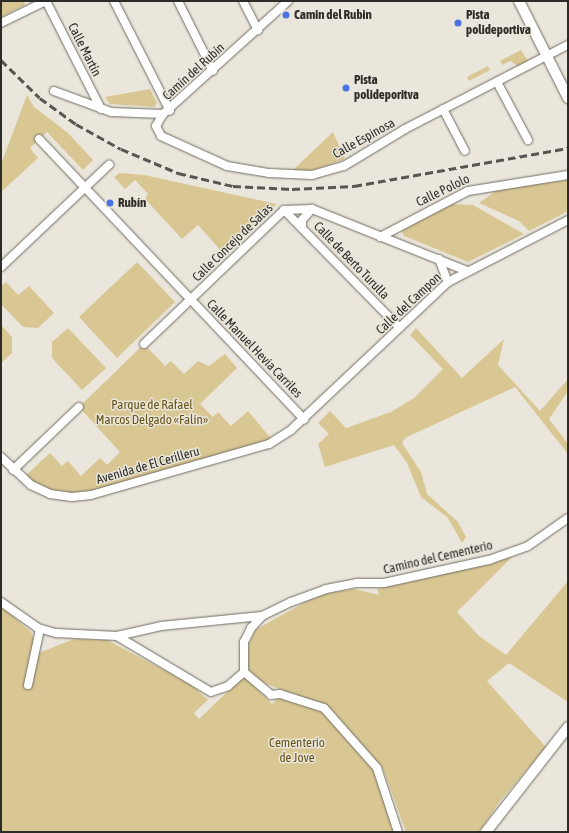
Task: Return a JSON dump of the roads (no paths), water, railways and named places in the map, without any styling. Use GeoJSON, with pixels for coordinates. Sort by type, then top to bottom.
{"type":"FeatureCollection","features":[{"type":"Feature","properties":{"kind":"street"},"geometry":{"type":"LineString","coordinates":[[1,23],[46,1]]}},
{"type":"Feature","properties":{"kind":"street","name":"Calle Martín"},"geometry":{"type":"LineString","coordinates":[[46,1],[101,109]]}},
{"type":"Feature","properties":{"kind":"street"},"geometry":{"type":"LineString","coordinates":[[114,1],[166,112]]}},
{"type":"Feature","properties":{"kind":"street"},"geometry":{"type":"LineString","coordinates":[[178,1],[213,71]]}},
{"type":"Feature","properties":{"kind":"street"},"geometry":{"type":"LineString","coordinates":[[243,1],[258,30]]}},
{"type":"Feature","properties":{"kind":"street","name":"Camín del Rubín"},"geometry":{"type":"LineString","coordinates":[[54,91],[101,109],[166,112],[213,71],[288,1]]}},
{"type":"Feature","properties":{"kind":"street"},"geometry":{"type":"LineString","coordinates":[[519,1],[568,98]]}},
{"type":"Feature","properties":{"kind":"street","name":"Calle Espinosa"},"geometry":{"type":"LineString","coordinates":[[166,112],[156,126],[162,136],[227,166],[269,173],[327,172],[568,45]]}},
{"type":"Feature","properties":{"kind":"street"},"geometry":{"type":"LineString","coordinates":[[497,82],[528,140]]}},
{"type":"Feature","properties":{"kind":"street"},"geometry":{"type":"LineString","coordinates":[[443,110],[465,151]]}},
{"type":"Feature","properties":{"kind":"street","name":"Calle Manuel Hevia Carriles"},"geometry":{"type":"LineString","coordinates":[[39,139],[304,419]]}},
{"type":"Feature","properties":{"kind":"street"},"geometry":{"type":"LineString","coordinates":[[1,267],[109,165]]}},
{"type":"Feature","properties":{"kind":"street","name":"Calle Pololo"},"geometry":{"type":"LineString","coordinates":[[380,237],[468,191],[568,175]]}},
{"type":"Feature","properties":{"kind":"street"},"geometry":{"type":"LineString","coordinates":[[302,228],[302,220],[312,209]]}},
{"type":"Feature","properties":{"kind":"street","name":"Calle Concejo de Salas"},"geometry":{"type":"LineString","coordinates":[[144,344],[284,210],[312,209],[467,271]]}},
{"type":"Feature","properties":{"kind":"street","name":"Calle de Berto Turulla"},"geometry":{"type":"LineString","coordinates":[[284,210],[400,328]]}},
{"type":"Feature","properties":{"kind":"street","name":"Calle del Campon"},"geometry":{"type":"LineString","coordinates":[[304,419],[448,282],[568,220]]}},
{"type":"Feature","properties":{"kind":"street"},"geometry":{"type":"LineString","coordinates":[[439,259],[448,282]]}},
{"type":"Feature","properties":{"kind":"street"},"geometry":{"type":"LineString","coordinates":[[13,470],[79,407]]}},
{"type":"Feature","properties":{"kind":"street","name":"Avenida de El Cerilleru"},"geometry":{"type":"LineString","coordinates":[[1,457],[13,470],[50,494],[91,495],[269,444],[304,419]]}},
{"type":"Feature","properties":{"kind":"street","name":"Camino del Cementerio"},"geometry":{"type":"LineString","coordinates":[[1,602],[40,629],[117,636],[161,626],[262,616],[326,589],[357,583],[384,583],[490,560],[528,546],[568,518]]}},
{"type":"Feature","properties":{"kind":"street"},"geometry":{"type":"LineString","coordinates":[[262,616],[244,642],[244,672],[271,695],[280,694],[324,708],[377,768],[398,832]]}},
{"type":"Feature","properties":{"kind":"street"},"geometry":{"type":"LineString","coordinates":[[28,685],[40,629]]}},
{"type":"Feature","properties":{"kind":"street","name":"Camino del Cementerio"},"geometry":{"type":"LineString","coordinates":[[117,636],[211,692],[228,686],[244,672]]}},
{"type":"Feature","properties":{"kind":"street"},"geometry":{"type":"LineString","coordinates":[[486,832],[568,727]]}},
{"type":"Feature","properties":{"kind":"railway"},"geometry":{"type":"LineString","coordinates":[[1,60],[40,98],[76,124],[121,149],[178,173],[233,186],[292,189],[354,186],[568,148]]}},
{"type":"Feature","properties":{"kind":"place","name":"Camin del Rubin"},"geometry":{"type":"Point","coordinates":[286,15]}},
{"type":"Feature","properties":{"kind":"place","name":"Pista polideportiva"},"geometry":{"type":"Point","coordinates":[458,23]}},
{"type":"Feature","properties":{"kind":"place","name":"Pista polideporitva"},"geometry":{"type":"Point","coordinates":[346,88]}},
{"type":"Feature","properties":{"kind":"place","name":"Rubín"},"geometry":{"type":"Point","coordinates":[110,203]}},
{"type":"Feature","properties":{"kind":"park label","name":"Parque de Rafael Marcos Delgado «Falín»"},"geometry":{"type":"Point","coordinates":[152,414]}},
{"type":"Feature","properties":{"kind":"park label","name":"Cementerio de Jove"},"geometry":{"type":"Point","coordinates":[297,752]}}]}
